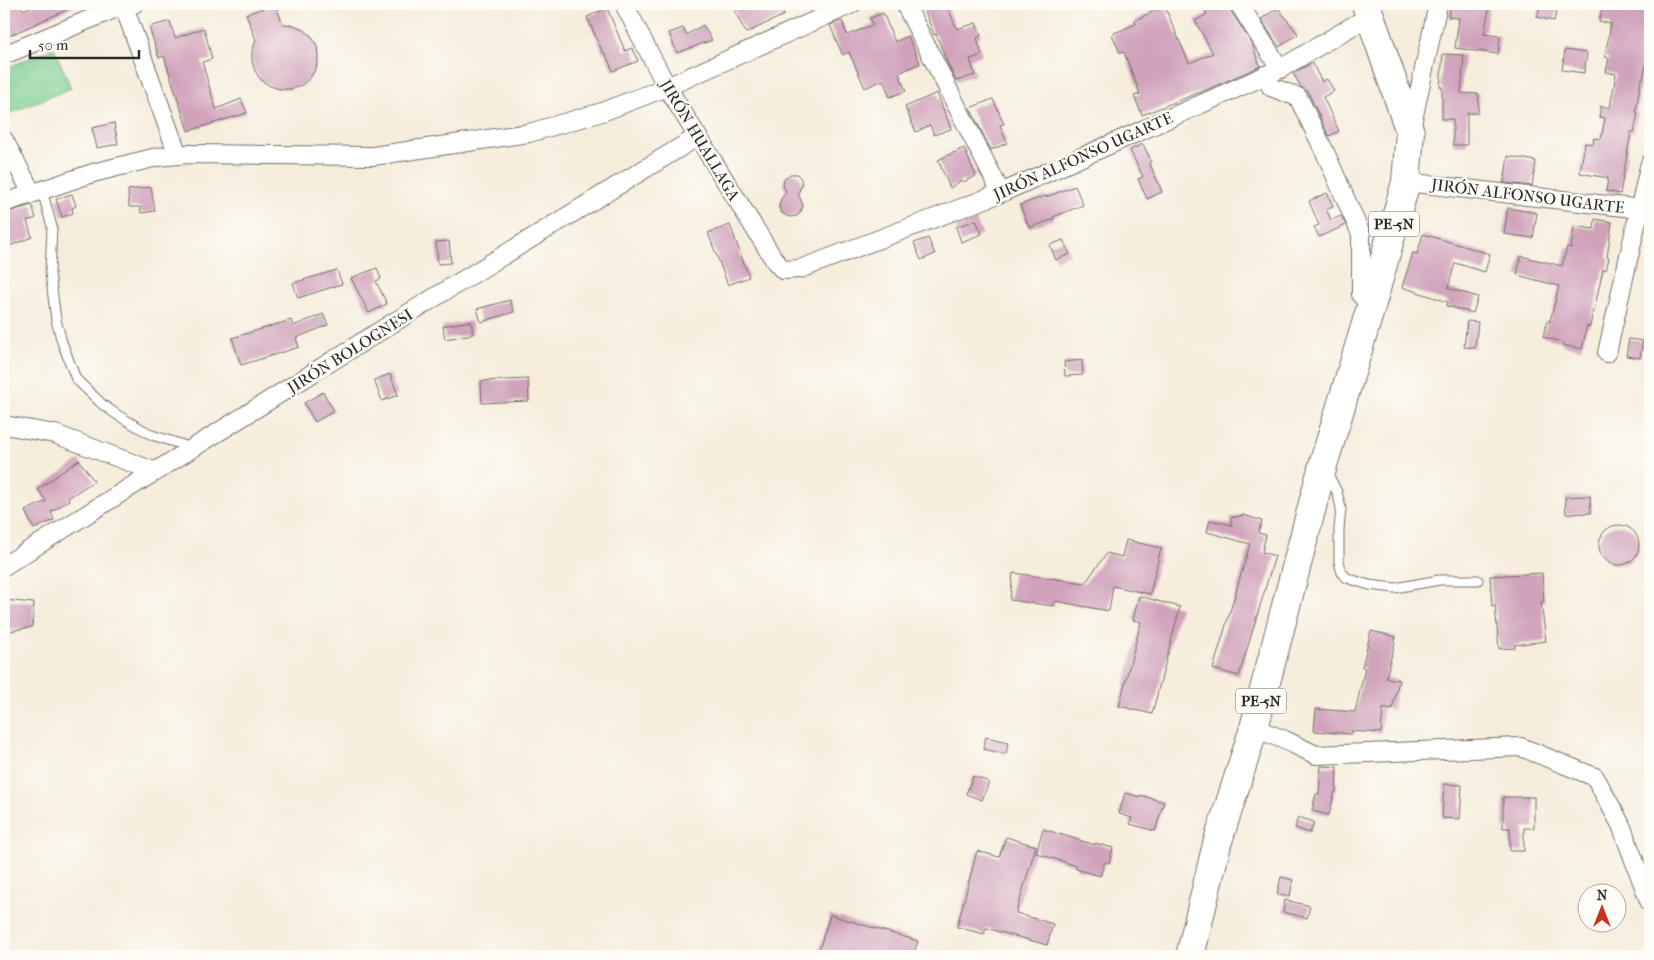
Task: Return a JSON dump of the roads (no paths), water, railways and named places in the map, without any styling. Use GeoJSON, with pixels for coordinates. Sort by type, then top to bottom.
{"type":"FeatureCollection","features":[{"type":"Feature","properties":{"kind":"highway","name":"PE-5N"},"geometry":{"type":"LineString","coordinates":[[1190,956],[1217,844],[1254,728],[1323,465],[1371,307],[1406,182],[1410,132],[1369,10]]}},
{"type":"Feature","properties":{"kind":"street"},"geometry":{"type":"LineString","coordinates":[[4,55],[127,4],[178,155]]}},
{"type":"Feature","properties":{"kind":"street","name":"JIRÓN HUALLAGA"},"geometry":{"type":"LineString","coordinates":[[624,4],[666,87],[775,261],[783,270]]}},
{"type":"Feature","properties":{"kind":"street"},"geometry":{"type":"LineString","coordinates":[[4,202],[93,172],[157,157],[178,155],[373,156],[529,133],[602,112],[666,87],[852,4]]}},
{"type":"Feature","properties":{"kind":"street"},"geometry":{"type":"LineString","coordinates":[[905,4],[1000,192]]}},
{"type":"Feature","properties":{"kind":"street"},"geometry":{"type":"LineString","coordinates":[[1239,4],[1273,72],[1271,87],[1298,98],[1324,150],[1361,234],[1361,295],[1371,307]]}},
{"type":"Feature","properties":{"kind":"street"},"geometry":{"type":"LineString","coordinates":[[1410,132],[1438,4]]}},
{"type":"Feature","properties":{"kind":"street","name":"JIRÓN ALFONSO UGARTE"},"geometry":{"type":"LineString","coordinates":[[783,270],[800,268],[1000,192],[1273,72],[1369,10]]}},
{"type":"Feature","properties":{"kind":"street","name":"JIRÓN BOLOGNESI"},"geometry":{"type":"LineString","coordinates":[[4,566],[697,137]]}},
{"type":"Feature","properties":{"kind":"street"},"geometry":{"type":"LineString","coordinates":[[4,140],[37,192]]}},
{"type":"Feature","properties":{"kind":"street"},"geometry":{"type":"LineString","coordinates":[[1607,353],[1645,209],[1650,163]]}},
{"type":"Feature","properties":{"kind":"street","name":"JIRÓN ALFONSO UGARTE"},"geometry":{"type":"LineString","coordinates":[[1406,182],[1645,209]]}},
{"type":"Feature","properties":{"kind":"street"},"geometry":{"type":"LineString","coordinates":[[4,425],[55,434],[156,472]]}},
{"type":"Feature","properties":{"kind":"street"},"geometry":{"type":"LineString","coordinates":[[1254,728],[1316,755],[1521,746],[1595,777],[1621,825],[1650,903]]}},
{"type":"Feature","properties":{"kind":"lane"},"geometry":{"type":"LineString","coordinates":[[37,192],[52,227],[50,273],[54,312],[62,342],[76,379],[103,405],[119,416],[152,434],[183,445],[191,450]]}},
{"type":"Feature","properties":{"kind":"lane"},"geometry":{"type":"LineString","coordinates":[[1323,465],[1339,497],[1341,508],[1339,562],[1342,573],[1347,578],[1369,585],[1395,588],[1439,580],[1478,580]]}}]}
